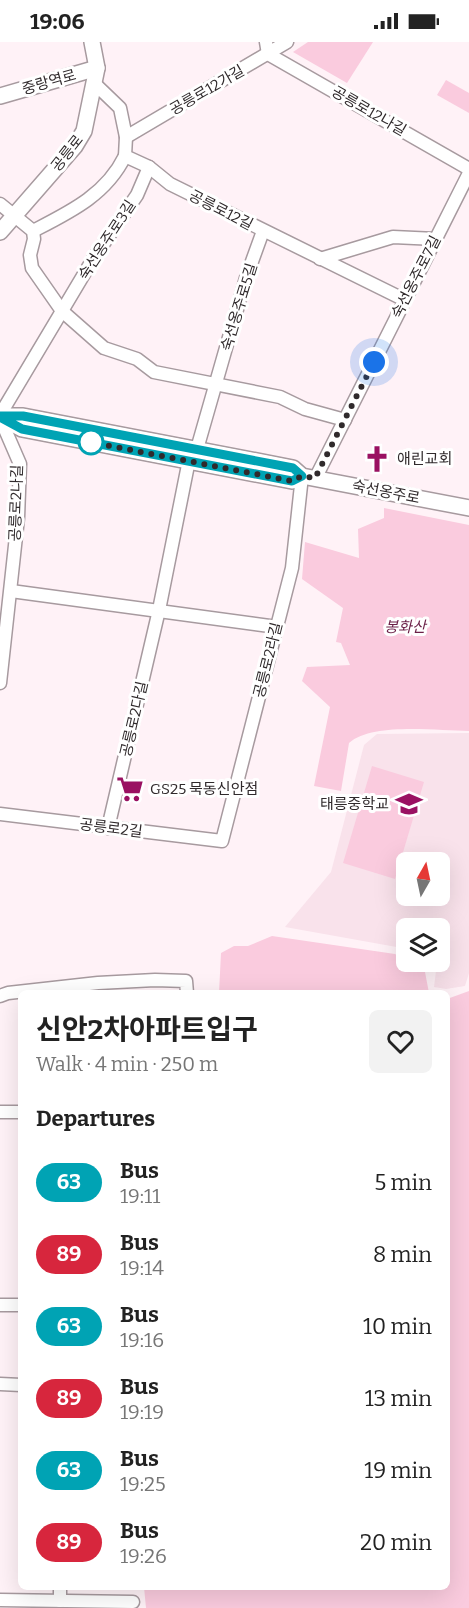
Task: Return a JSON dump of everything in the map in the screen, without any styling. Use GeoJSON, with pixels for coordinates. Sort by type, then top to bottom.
{"type":"FeatureCollection","features":[{"type":"Feature","properties":{"kind":"street","name":"공릉로"},"geometry":{"type":"LineString","coordinates":[[0,232],[75,146],[84,131],[96,76],[92,42]]}},
{"type":"Feature","properties":{"kind":"street","name":"공릉로12가길"},"geometry":{"type":"LineString","coordinates":[[126,137],[232,76],[267,48],[287,42]]}},
{"type":"Feature","properties":{"kind":"street","name":"공릉로12나길"},"geometry":{"type":"LineString","coordinates":[[267,48],[469,171]]}},
{"type":"Feature","properties":{"kind":"street","name":"중랑역로"},"geometry":{"type":"LineString","coordinates":[[0,96],[96,76]]}},
{"type":"Feature","properties":{"kind":"street"},"geometry":{"type":"LineString","coordinates":[[33,231],[100,192],[118,170],[125,156],[126,137],[120,108],[96,76]]}},
{"type":"Feature","properties":{"kind":"street","name":"공릉로12길"},"geometry":{"type":"LineString","coordinates":[[125,156],[149,167],[170,184],[405,300]]}},
{"type":"Feature","properties":{"kind":"street","name":"숙선옹주로3길"},"geometry":{"type":"LineString","coordinates":[[0,416],[93,259],[137,195],[149,167]]}},
{"type":"Feature","properties":{"kind":"street","name":"숙선옹주로7길"},"geometry":{"type":"LineString","coordinates":[[309,477],[345,420],[469,171]]}},
{"type":"Feature","properties":{"kind":"street"},"geometry":{"type":"LineString","coordinates":[[0,204],[33,231],[34,239],[30,255],[32,268],[62,311],[104,348],[137,359],[154,372],[280,397],[305,409],[345,420]]}},
{"type":"Feature","properties":{"kind":"street","name":"숙선옹주로5길"},"geometry":{"type":"LineString","coordinates":[[193,454],[246,279],[263,231]]}},
{"type":"Feature","properties":{"kind":"street"},"geometry":{"type":"LineString","coordinates":[[320,259],[393,237],[436,238]]}},
{"type":"Feature","properties":{"kind":"street","name":"숙선옹주로"},"geometry":{"type":"LineString","coordinates":[[0,416],[23,416],[193,454],[293,468],[309,477],[469,508]]}},
{"type":"Feature","properties":{"kind":"street","name":"공릉로2나길"},"geometry":{"type":"LineString","coordinates":[[0,416],[20,464],[18,518],[10,591],[2,632],[0,682]]}},
{"type":"Feature","properties":{"kind":"street","name":"공릉로2다길"},"geometry":{"type":"LineString","coordinates":[[108,828],[193,454]]}},
{"type":"Feature","properties":{"kind":"street","name":"공릉로2라길"},"geometry":{"type":"LineString","coordinates":[[222,841],[292,568],[309,477]]}},
{"type":"Feature","properties":{"kind":"street"},"geometry":{"type":"LineString","coordinates":[[10,591],[277,627]]}},
{"type":"Feature","properties":{"kind":"street","name":"공릉로2길"},"geometry":{"type":"LineString","coordinates":[[0,814],[222,841]]}},
{"type":"Feature","properties":{"kind":"street"},"geometry":{"type":"LineString","coordinates":[[38,990],[155,980],[186,981],[187,990]]}},
{"type":"Feature","properties":{"kind":"street"},"geometry":{"type":"LineString","coordinates":[[0,996],[18,993]]}},
{"type":"Feature","properties":{"kind":"street"},"geometry":{"type":"LineString","coordinates":[[0,1112],[18,1112]]}},
{"type":"Feature","properties":{"kind":"street"},"geometry":{"type":"LineString","coordinates":[[0,1305],[18,1305]]}},
{"type":"Feature","properties":{"kind":"street"},"geometry":{"type":"LineString","coordinates":[[0,1384],[18,1384]]}},
{"type":"Feature","properties":{"kind":"street"},"geometry":{"type":"LineString","coordinates":[[60,1590],[60,1601]]}},
{"type":"Feature","properties":{"kind":"street"},"geometry":{"type":"LineString","coordinates":[[0,1600],[133,1602]]}},
{"type":"Feature","properties":{"kind":"shaded area","name":"태릉중학교"},"geometry":{"type":"Polygon","coordinates":[[[469,733],[469,973],[465,986],[446,989],[434,987],[436,972],[450,972],[450,918],[396,918],[396,947],[285,927],[331,872],[364,745],[377,734],[469,733]]]}},
{"type":"Feature","properties":{"kind":"green space"},"geometry":{"type":"Polygon","coordinates":[[[308,42],[373,42],[347,83],[293,52],[308,42]]]}},
{"type":"Feature","properties":{"kind":"green space"},"geometry":{"type":"Polygon","coordinates":[[[446,80],[469,93],[469,113],[437,95],[446,80]]]}},
{"type":"Feature","properties":{"kind":"green space","name":"봉화산"},"geometry":{"type":"Polygon","coordinates":[[[384,508],[469,525],[469,731],[406,729],[373,732],[360,736],[349,743],[341,791],[314,786],[330,707],[302,681],[307,667],[350,665],[341,643],[336,642],[343,608],[302,579],[305,542],[359,558],[358,529],[384,518],[384,508]]]}},
{"type":"Feature","properties":{"kind":"green space"},"geometry":{"type":"Polygon","coordinates":[[[372,766],[424,782],[403,852],[396,852],[395,879],[343,863],[372,766]]]}},
{"type":"Feature","properties":{"kind":"green space"},"geometry":{"type":"Polygon","coordinates":[[[272,936],[395,954],[396,972],[425,972],[428,990],[219,990],[221,953],[234,946],[248,946],[272,936]]]}},
{"type":"Feature","properties":{"kind":"green space"},"geometry":{"type":"Polygon","coordinates":[[[469,991],[469,1608],[146,1608],[144,1590],[450,1590],[450,998],[469,991]]]}},
{"type":"Feature","properties":{"kind":"bus line","name":"63"},"geometry":{"type":"LineString","coordinates":[[0,416],[23,416],[197,448],[293,468],[302,476],[292,481],[22,429],[0,417]]}},
{"type":"Feature","properties":{"kind":"place","name":"애린교회"},"geometry":{"type":"Point","coordinates":[377,459]}},
{"type":"Feature","properties":{"kind":"place","name":"GS25 묵동신안점"},"geometry":{"type":"Point","coordinates":[130,789]}},
{"type":"Feature","properties":{"kind":"place","name":"태릉중학교"},"geometry":{"type":"Point","coordinates":[409,804]}},
{"type":"Feature","properties":{"kind":"route"},"geometry":{"type":"LineString","coordinates":[[91,442],[84,441],[292,481],[302,476],[315,478],[374,362]]}}]}
